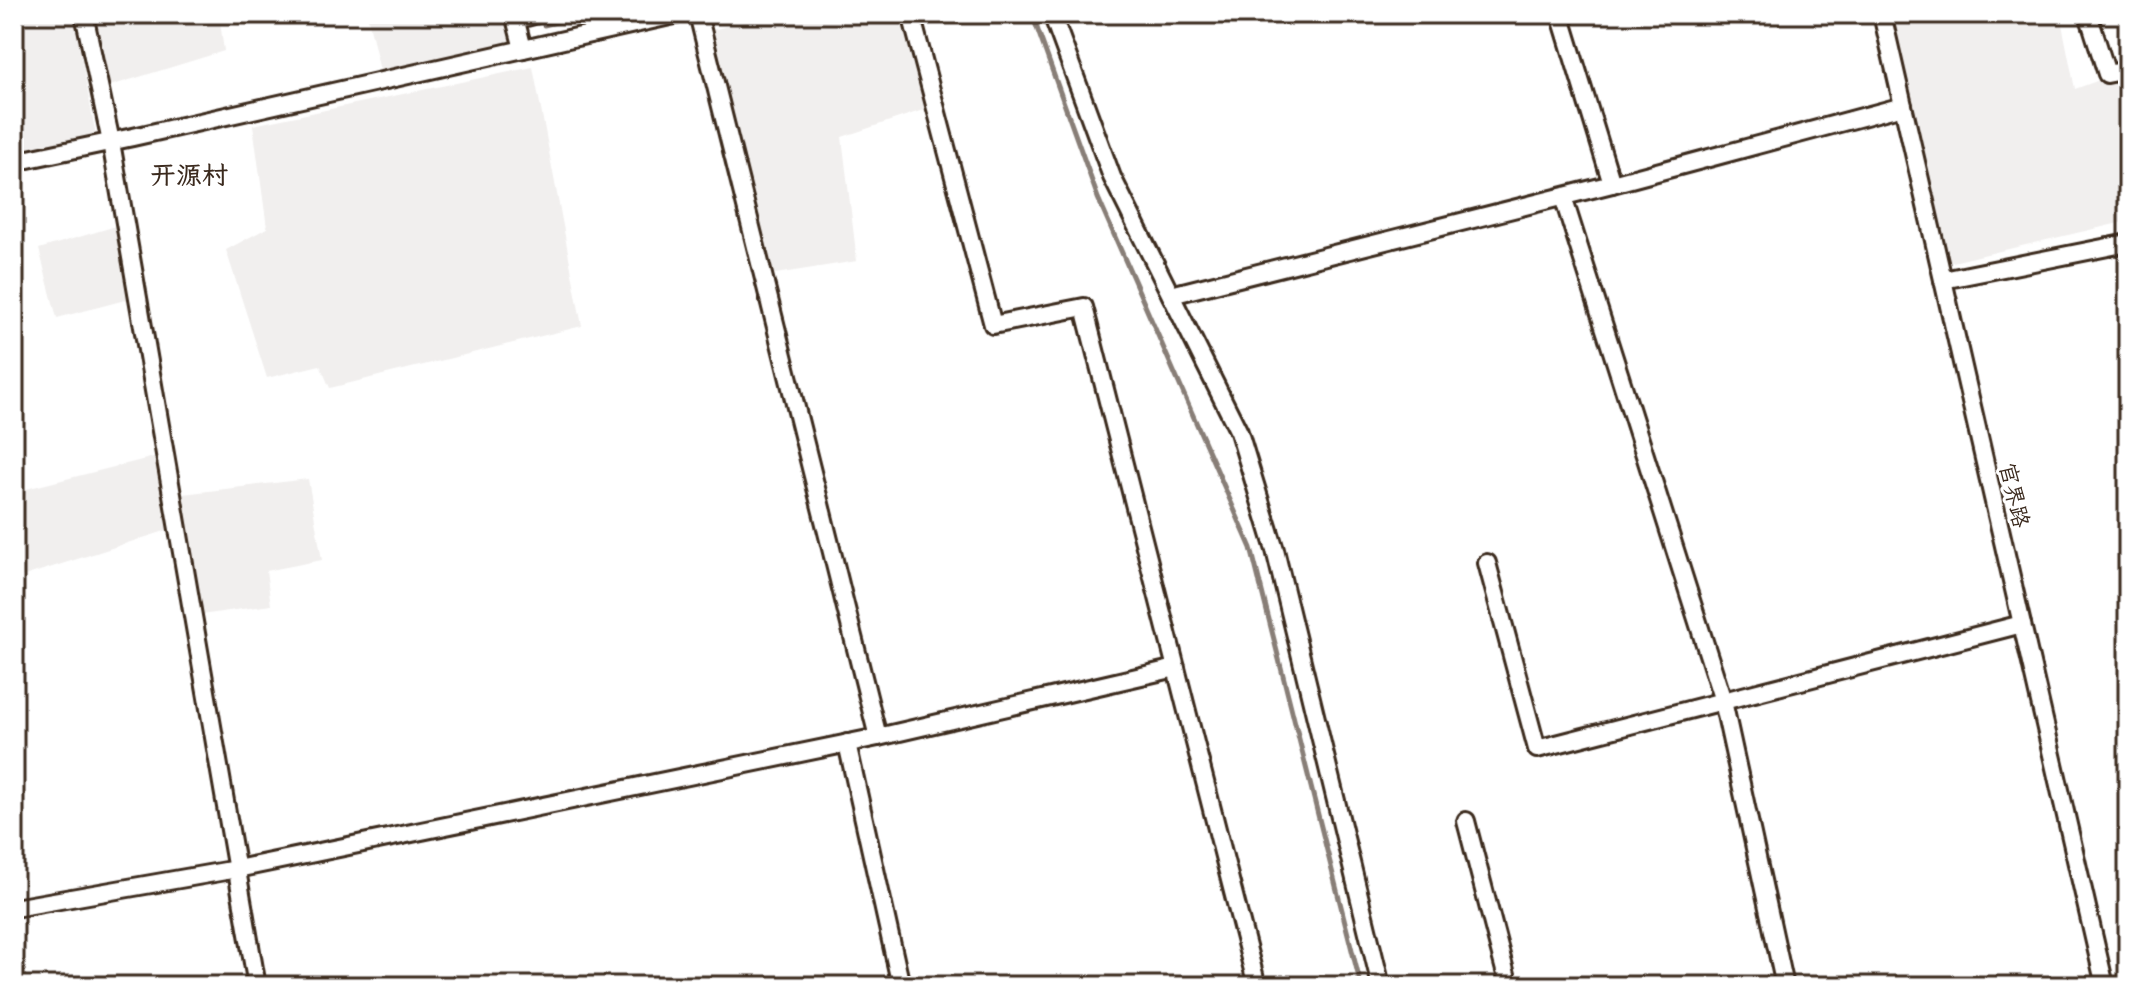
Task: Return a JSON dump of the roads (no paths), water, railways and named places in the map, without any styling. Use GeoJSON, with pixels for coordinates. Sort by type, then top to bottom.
{"type":"FeatureCollection","features":[{"type":"Feature","properties":{"kind":"street"},"geometry":{"type":"LineString","coordinates":[[84,14],[111,142],[257,986]]}},
{"type":"Feature","properties":{"kind":"street"},"geometry":{"type":"LineString","coordinates":[[523,49],[515,17],[538,14]]}},
{"type":"Feature","properties":{"kind":"street"},"geometry":{"type":"LineString","coordinates":[[14,162],[679,14]]}},
{"type":"Feature","properties":{"kind":"street"},"geometry":{"type":"LineString","coordinates":[[698,14],[878,737]]}},
{"type":"Feature","properties":{"kind":"street"},"geometry":{"type":"LineString","coordinates":[[911,14],[993,325],[1084,307],[1257,986]]}},
{"type":"Feature","properties":{"kind":"street"},"geometry":{"type":"LineString","coordinates":[[1052,14],[1112,177],[1239,432],[1271,535],[1381,986]]}},
{"type":"Feature","properties":{"kind":"street"},"geometry":{"type":"LineString","coordinates":[[1560,14],[1612,184]]}},
{"type":"Feature","properties":{"kind":"street","name":"官界路"},"geometry":{"type":"LineString","coordinates":[[1882,14],[2105,986]]}},
{"type":"Feature","properties":{"kind":"street"},"geometry":{"type":"LineString","coordinates":[[2088,14],[2107,74],[2128,70]]}},
{"type":"Feature","properties":{"kind":"street"},"geometry":{"type":"LineString","coordinates":[[1171,295],[1563,197],[1903,106]]}},
{"type":"Feature","properties":{"kind":"street"},"geometry":{"type":"LineString","coordinates":[[1563,197],[1723,701],[1785,986]]}},
{"type":"Feature","properties":{"kind":"street"},"geometry":{"type":"LineString","coordinates":[[1943,280],[2128,243]]}},
{"type":"Feature","properties":{"kind":"street"},"geometry":{"type":"LineString","coordinates":[[1487,563],[1537,749],[2022,624]]}},
{"type":"Feature","properties":{"kind":"street"},"geometry":{"type":"LineString","coordinates":[[14,908],[237,869],[878,737],[1176,668]]}},
{"type":"Feature","properties":{"kind":"street"},"geometry":{"type":"LineString","coordinates":[[847,743],[901,986]]}},
{"type":"Feature","properties":{"kind":"street"},"geometry":{"type":"LineString","coordinates":[[1466,821],[1509,986]]}},
{"type":"Feature","properties":{"kind":"waterway"},"geometry":{"type":"LineString","coordinates":[[544,25],[587,14]]}},
{"type":"Feature","properties":{"kind":"waterway"},"geometry":{"type":"LineString","coordinates":[[1032,14],[1098,198],[1251,548],[1361,986]]}},
{"type":"Feature","properties":{"kind":"district","name":"开源村"},"geometry":{"type":"Point","coordinates":[189,175]}}]}
